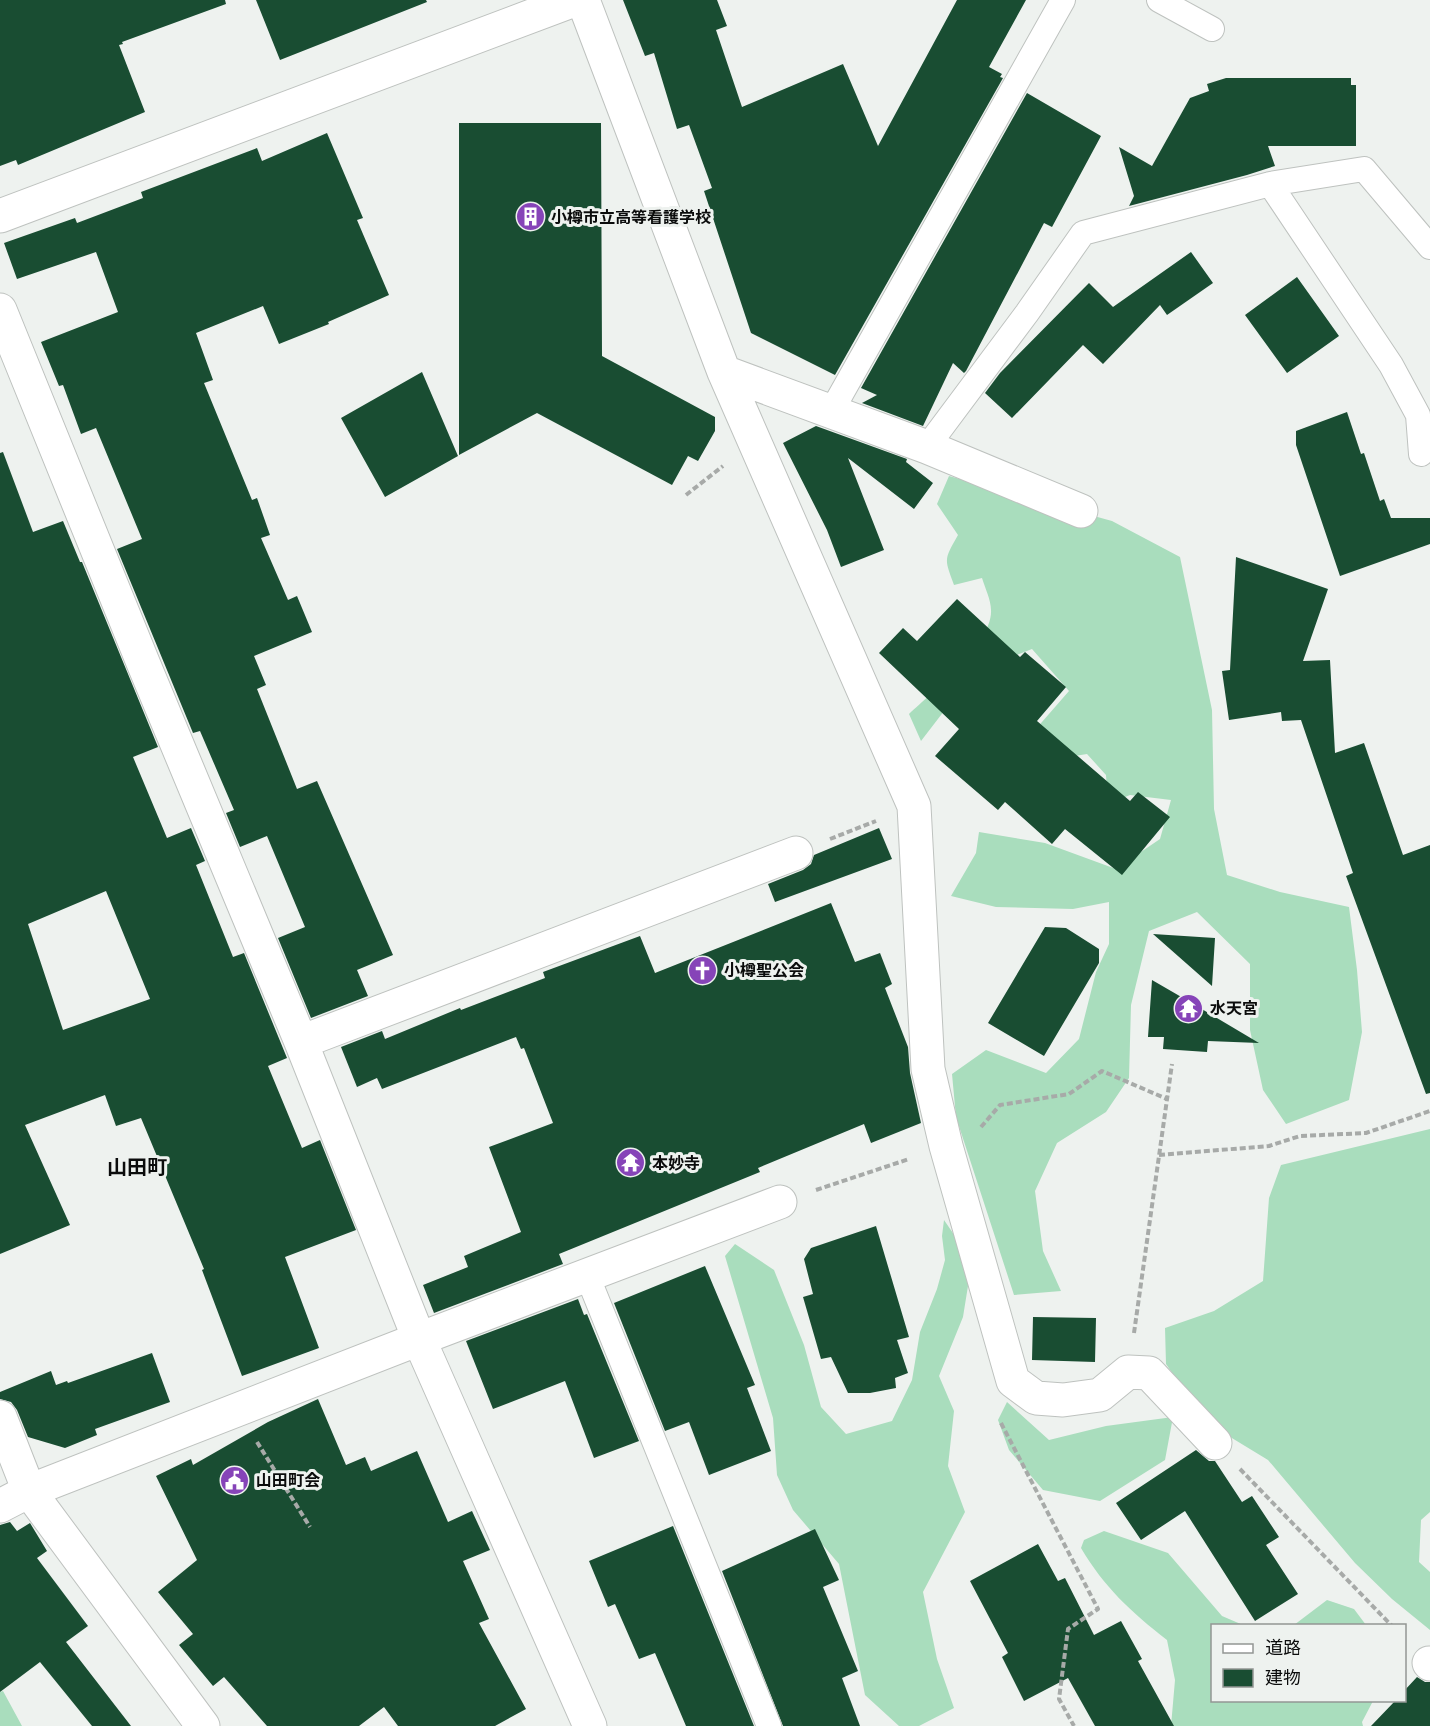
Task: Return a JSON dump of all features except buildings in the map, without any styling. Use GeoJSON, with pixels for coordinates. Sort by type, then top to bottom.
{"type":"FeatureCollection","features":[{"type":"Feature","properties":{"kind":"street"},"geometry":{"type":"LineString","coordinates":[[0,216],[574,0]]}},
{"type":"Feature","properties":{"kind":"street"},"geometry":{"type":"LineString","coordinates":[[582,0],[724,372],[897,781],[914,806],[928,1069],[950,1161],[1013,1381],[1036,1398],[1063,1400],[1100,1395],[1128,1372],[1149,1373],[1215,1443]]}},
{"type":"Feature","properties":{"kind":"street"},"geometry":{"type":"LineString","coordinates":[[0,310],[139,654],[301,1042],[419,1339],[590,1726]]}},
{"type":"Feature","properties":{"kind":"street"},"geometry":{"type":"LineString","coordinates":[[724,372],[927,447],[1081,511]]}},
{"type":"Feature","properties":{"kind":"street"},"geometry":{"type":"LineString","coordinates":[[301,1042],[796,853]]}},
{"type":"Feature","properties":{"kind":"street"},"geometry":{"type":"LineString","coordinates":[[0,1506],[29,1491],[419,1339],[780,1202]]}},
{"type":"Feature","properties":{"kind":"street"},"geometry":{"type":"LineString","coordinates":[[0,1417],[29,1491],[203,1726]]}},
{"type":"Feature","properties":{"kind":"lane"},"geometry":{"type":"LineString","coordinates":[[831,412],[1063,0]]}},
{"type":"Feature","properties":{"kind":"lane"},"geometry":{"type":"LineString","coordinates":[[1159,0],[1212,29]]}},
{"type":"Feature","properties":{"kind":"lane"},"geometry":{"type":"LineString","coordinates":[[927,447],[1027,313],[1083,233],[1270,184],[1364,169],[1430,247]]}},
{"type":"Feature","properties":{"kind":"lane"},"geometry":{"type":"LineString","coordinates":[[1270,184],[1402,385],[1418,415],[1421,454]]}},
{"type":"Feature","properties":{"kind":"lane"},"geometry":{"type":"LineString","coordinates":[[587,1275],[769,1726]]}},
{"type":"Feature","properties":{"kind":"path"},"geometry":{"type":"LineString","coordinates":[[686,495],[754,441]]}},
{"type":"Feature","properties":{"kind":"path"},"geometry":{"type":"LineString","coordinates":[[796,853],[882,819]]}},
{"type":"Feature","properties":{"kind":"path"},"geometry":{"type":"LineString","coordinates":[[1128,1372],[1172,1064]]}},
{"type":"Feature","properties":{"kind":"path"},"geometry":{"type":"LineString","coordinates":[[780,1202],[950,1161],[1000,1105],[1069,1094],[1102,1071],[1167,1099]]}},
{"type":"Feature","properties":{"kind":"path"},"geometry":{"type":"LineString","coordinates":[[1159,1155],[1269,1146],[1300,1136],[1366,1133],[1430,1111]]}},
{"type":"Feature","properties":{"kind":"path"},"geometry":{"type":"LineString","coordinates":[[238,1410],[310,1527]]}},
{"type":"Feature","properties":{"kind":"path"},"geometry":{"type":"LineString","coordinates":[[999,1419],[1098,1609],[1068,1629],[1059,1699],[1074,1726]]}},
{"type":"Feature","properties":{"kind":"path"},"geometry":{"type":"LineString","coordinates":[[1215,1443],[1390,1624]]}},
{"type":"Feature","properties":{"kind":"green space"},"geometry":{"type":"Polygon","coordinates":[[[949,476],[1112,521],[1180,557],[1212,710],[1214,809],[1227,875],[1280,892],[1349,907],[1362,1032],[1349,1100],[1286,1124],[1263,1090],[1250,1030],[1250,964],[1197,912],[1149,931],[1131,1005],[1129,1078],[1106,1112],[1057,1143],[1035,1191],[1043,1251],[1061,1291],[1014,1295],[956,1117],[952,1074],[986,1050],[1046,1073],[1079,1039],[1096,972],[1109,944],[1109,902],[1073,909],[996,907],[951,896],[976,853],[979,832],[1045,843],[1116,869],[1160,839],[1171,800],[1130,795],[1108,804],[1106,775],[1087,754],[1056,759],[1035,730],[1069,691],[1032,649],[986,667],[951,702],[921,741],[909,714],[946,681],[972,652],[989,623],[991,610],[982,578],[954,585],[948,569],[948,555],[958,535],[937,504],[949,476]]]}},
{"type":"Feature","properties":{"kind":"green space"},"geometry":{"type":"Polygon","coordinates":[[[1430,1129],[1430,1512],[1421,1520],[1419,1562],[1430,1572],[1430,1630],[1392,1599],[1355,1563],[1268,1460],[1222,1432],[1193,1403],[1166,1364],[1165,1328],[1214,1311],[1263,1281],[1269,1198],[1281,1165],[1430,1129]]]}},
{"type":"Feature","properties":{"kind":"green space"},"geometry":{"type":"Polygon","coordinates":[[[944,1220],[972,1261],[963,1317],[939,1376],[954,1411],[948,1466],[965,1512],[923,1592],[937,1659],[954,1708],[919,1726],[899,1726],[865,1695],[839,1564],[793,1510],[777,1475],[773,1418],[725,1256],[735,1244],[774,1270],[804,1345],[821,1407],[846,1434],[892,1421],[912,1380],[920,1332],[937,1289],[945,1260],[942,1236],[944,1220]]]}},
{"type":"Feature","properties":{"kind":"green space"},"geometry":{"type":"Polygon","coordinates":[[[1007,1402],[1049,1440],[1106,1426],[1173,1417],[1165,1460],[1100,1501],[1043,1490],[1009,1450],[998,1420],[1007,1402]]]}},
{"type":"Feature","properties":{"kind":"green space"},"geometry":{"type":"Polygon","coordinates":[[[1104,1531],[1168,1553],[1222,1616],[1241,1624],[1211,1624],[1211,1702],[1372,1702],[1362,1722],[1363,1726],[1171,1726],[1175,1680],[1167,1640],[1119,1598],[1099,1575],[1081,1548],[1084,1540],[1104,1531]]]}},
{"type":"Feature","properties":{"kind":"green space"},"geometry":{"type":"Polygon","coordinates":[[[1327,1600],[1354,1609],[1365,1624],[1295,1624],[1327,1600]]]}},
{"type":"Feature","properties":{"kind":"green space"},"geometry":{"type":"Polygon","coordinates":[[[3,1691],[22,1726],[0,1726],[0,1692],[3,1691]]]}},
{"type":"Feature","properties":{"kind":"place","name":"小樽市立高等看護学校"},"geometry":{"type":"Point","coordinates":[530,217]}},
{"type":"Feature","properties":{"kind":"place","name":"小樽聖公会"},"geometry":{"type":"Point","coordinates":[703,970]}},
{"type":"Feature","properties":{"kind":"place","name":"水天宮"},"geometry":{"type":"Point","coordinates":[1189,1008]}},
{"type":"Feature","properties":{"kind":"place","name":"本妙寺"},"geometry":{"type":"Point","coordinates":[631,1163]}},
{"type":"Feature","properties":{"kind":"place","name":"山田町会"},"geometry":{"type":"Point","coordinates":[235,1480]}},
{"type":"Feature","properties":{"kind":"district","name":"山田町"},"geometry":{"type":"Point","coordinates":[137,1167]}}]}
